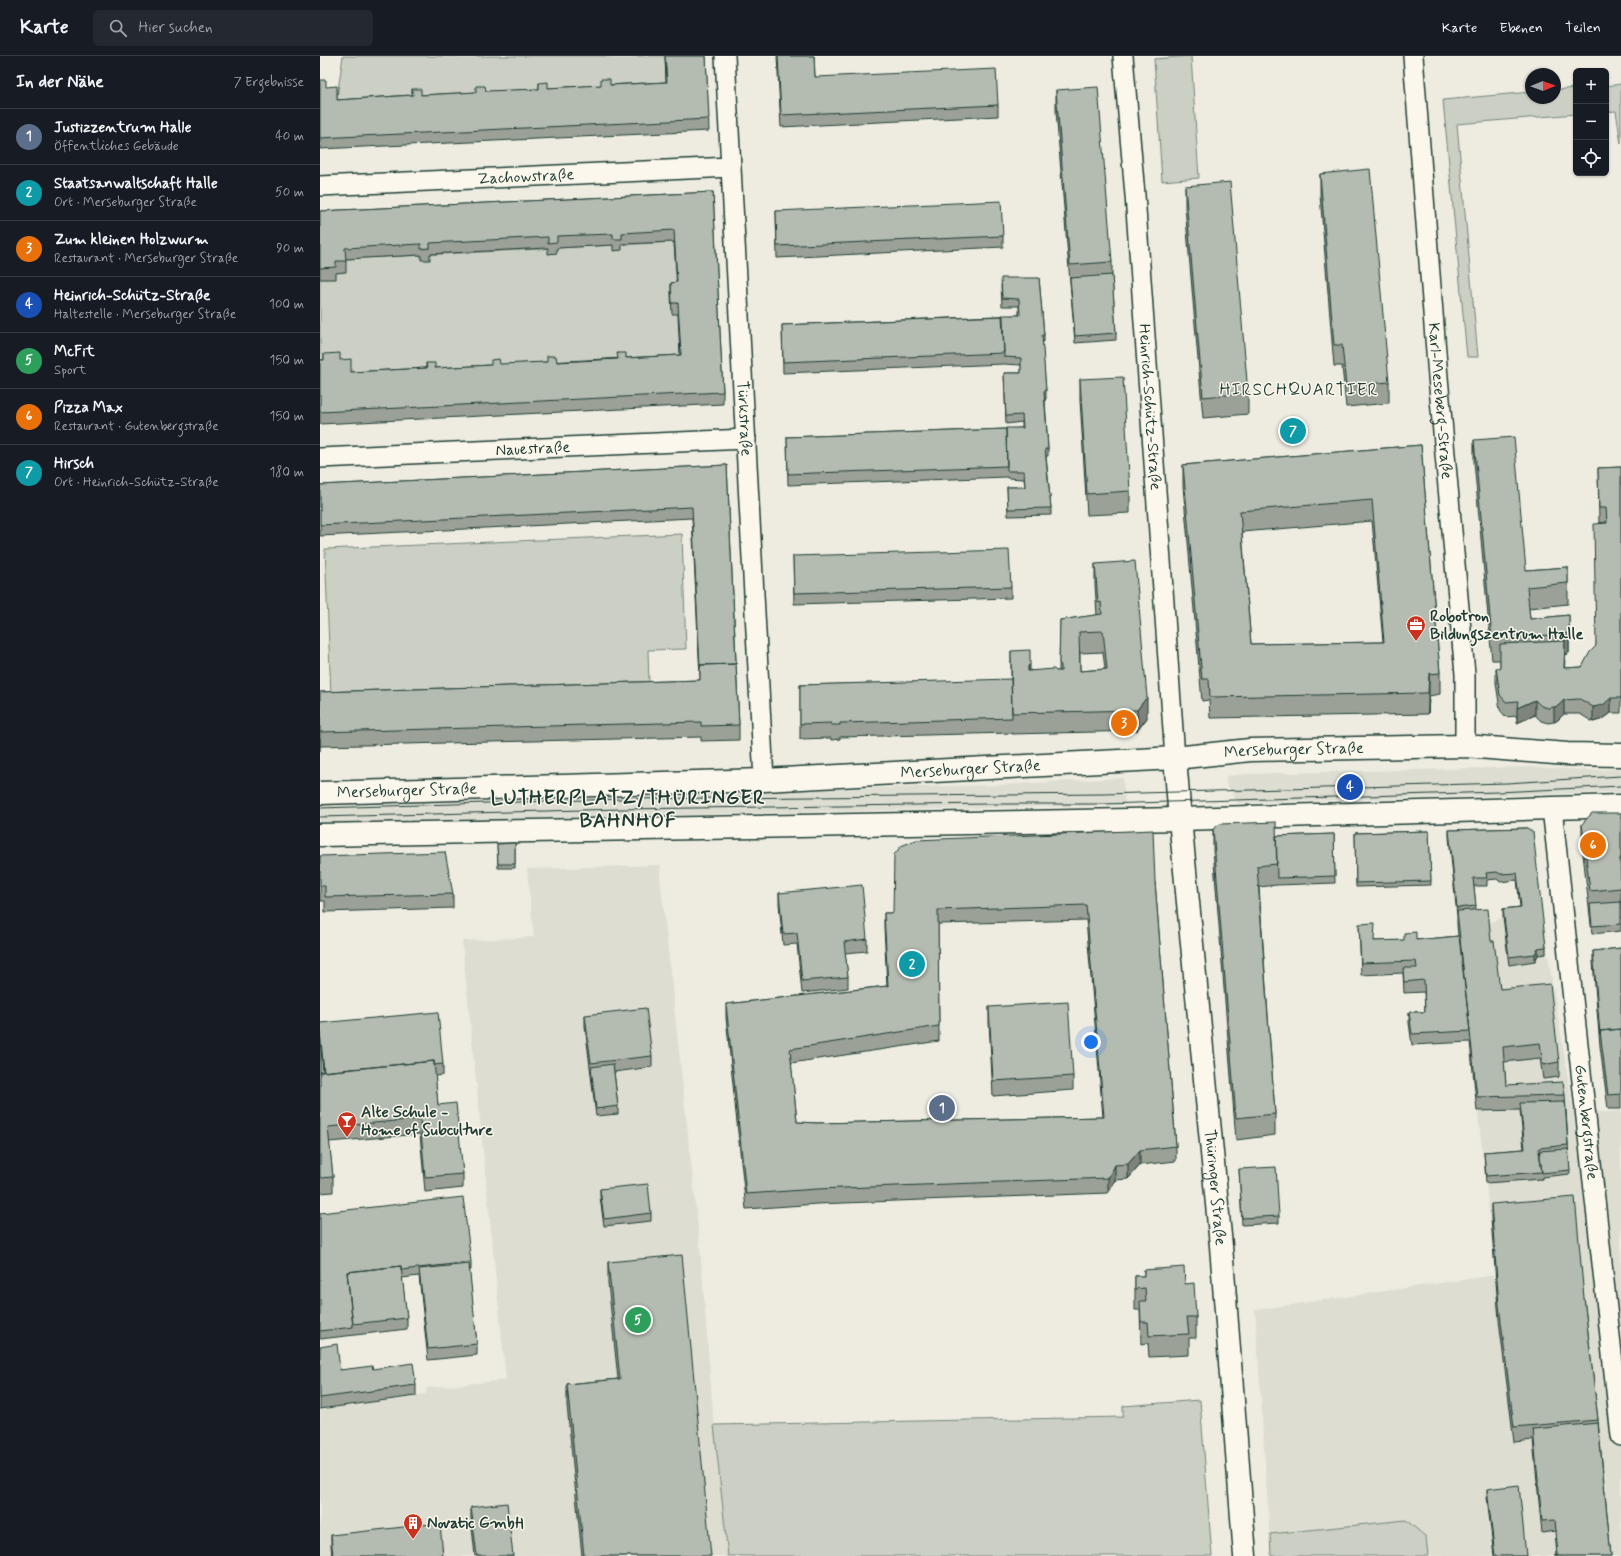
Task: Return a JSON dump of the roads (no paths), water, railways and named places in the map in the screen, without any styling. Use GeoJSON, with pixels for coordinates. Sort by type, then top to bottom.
{"type":"FeatureCollection","features":[{"type":"Feature","properties":{"kind":"main road","name":"Merseburger Straße"},"geometry":{"type":"LineString","coordinates":[[320,793],[764,780],[1175,758],[1250,750],[1465,746],[1567,754],[1621,755]]}},
{"type":"Feature","properties":{"kind":"main road","name":"Thüringer Straße"},"geometry":{"type":"LineString","coordinates":[[1175,758],[1221,1246],[1244,1556]]}},
{"type":"Feature","properties":{"kind":"main road"},"geometry":{"type":"LineString","coordinates":[[320,834],[1180,819],[1621,806]]}},
{"type":"Feature","properties":{"kind":"street","name":"Türkstraße"},"geometry":{"type":"LineString","coordinates":[[725,56],[764,780]]}},
{"type":"Feature","properties":{"kind":"street","name":"Heinrich-Schütz-Straße"},"geometry":{"type":"LineString","coordinates":[[1123,56],[1175,758]]}},
{"type":"Feature","properties":{"kind":"street","name":"Karl-Meseberg-Straße"},"geometry":{"type":"LineString","coordinates":[[1413,56],[1438,377],[1465,674],[1465,746]]}},
{"type":"Feature","properties":{"kind":"street","name":"Zachowstraße"},"geometry":{"type":"LineString","coordinates":[[320,186],[731,167]]}},
{"type":"Feature","properties":{"kind":"street","name":"Nauestraße"},"geometry":{"type":"LineString","coordinates":[[320,458],[746,439]]}},
{"type":"Feature","properties":{"kind":"street","name":"Gutenbergstraße"},"geometry":{"type":"LineString","coordinates":[[1552,808],[1621,1436]]}},
{"type":"Feature","properties":{"kind":"tram line"},"geometry":{"type":"LineString","coordinates":[[320,808],[621,799],[1103,794],[1507,783],[1621,776]]}},
{"type":"Feature","properties":{"kind":"tram line"},"geometry":{"type":"LineString","coordinates":[[320,817],[621,809],[1103,804],[1498,792],[1621,786]]}},
{"type":"Feature","properties":{"kind":"place","name":"Hirsch"},"geometry":{"type":"Point","coordinates":[1293,431]}},
{"type":"Feature","properties":{"kind":"place","name":"Robotron Bildungszentrum Halle"},"geometry":{"type":"Point","coordinates":[1416,642]}},
{"type":"Feature","properties":{"kind":"place","name":"Zum kleinen Holzwurm"},"geometry":{"type":"Point","coordinates":[1124,723]}},
{"type":"Feature","properties":{"kind":"place","name":"Heinrich-Schütz-Straße"},"geometry":{"type":"Point","coordinates":[1350,787]}},
{"type":"Feature","properties":{"kind":"place","name":"Pizza Max"},"geometry":{"type":"Point","coordinates":[1593,845]}},
{"type":"Feature","properties":{"kind":"place","name":"Staatsanwaltschaft Halle"},"geometry":{"type":"Point","coordinates":[912,964]}},
{"type":"Feature","properties":{"kind":"place","name":"Justizzentrum Halle"},"geometry":{"type":"Point","coordinates":[942,1108]}},
{"type":"Feature","properties":{"kind":"place","name":"Alte Schule - Home of Subculture"},"geometry":{"type":"Point","coordinates":[347,1138]}},
{"type":"Feature","properties":{"kind":"place","name":"McFit"},"geometry":{"type":"Point","coordinates":[638,1320]}},
{"type":"Feature","properties":{"kind":"place","name":"Novatic GmbH"},"geometry":{"type":"Point","coordinates":[413,1540]}},
{"type":"Feature","properties":{"kind":"district","name":"HIRSCHQUARTIER"},"geometry":{"type":"Point","coordinates":[1299,390]}},
{"type":"Feature","properties":{"kind":"district","name":"LUTHERPLATZ/THÜRINGER BAHNHOF"},"geometry":{"type":"Point","coordinates":[628,810]}}]}
